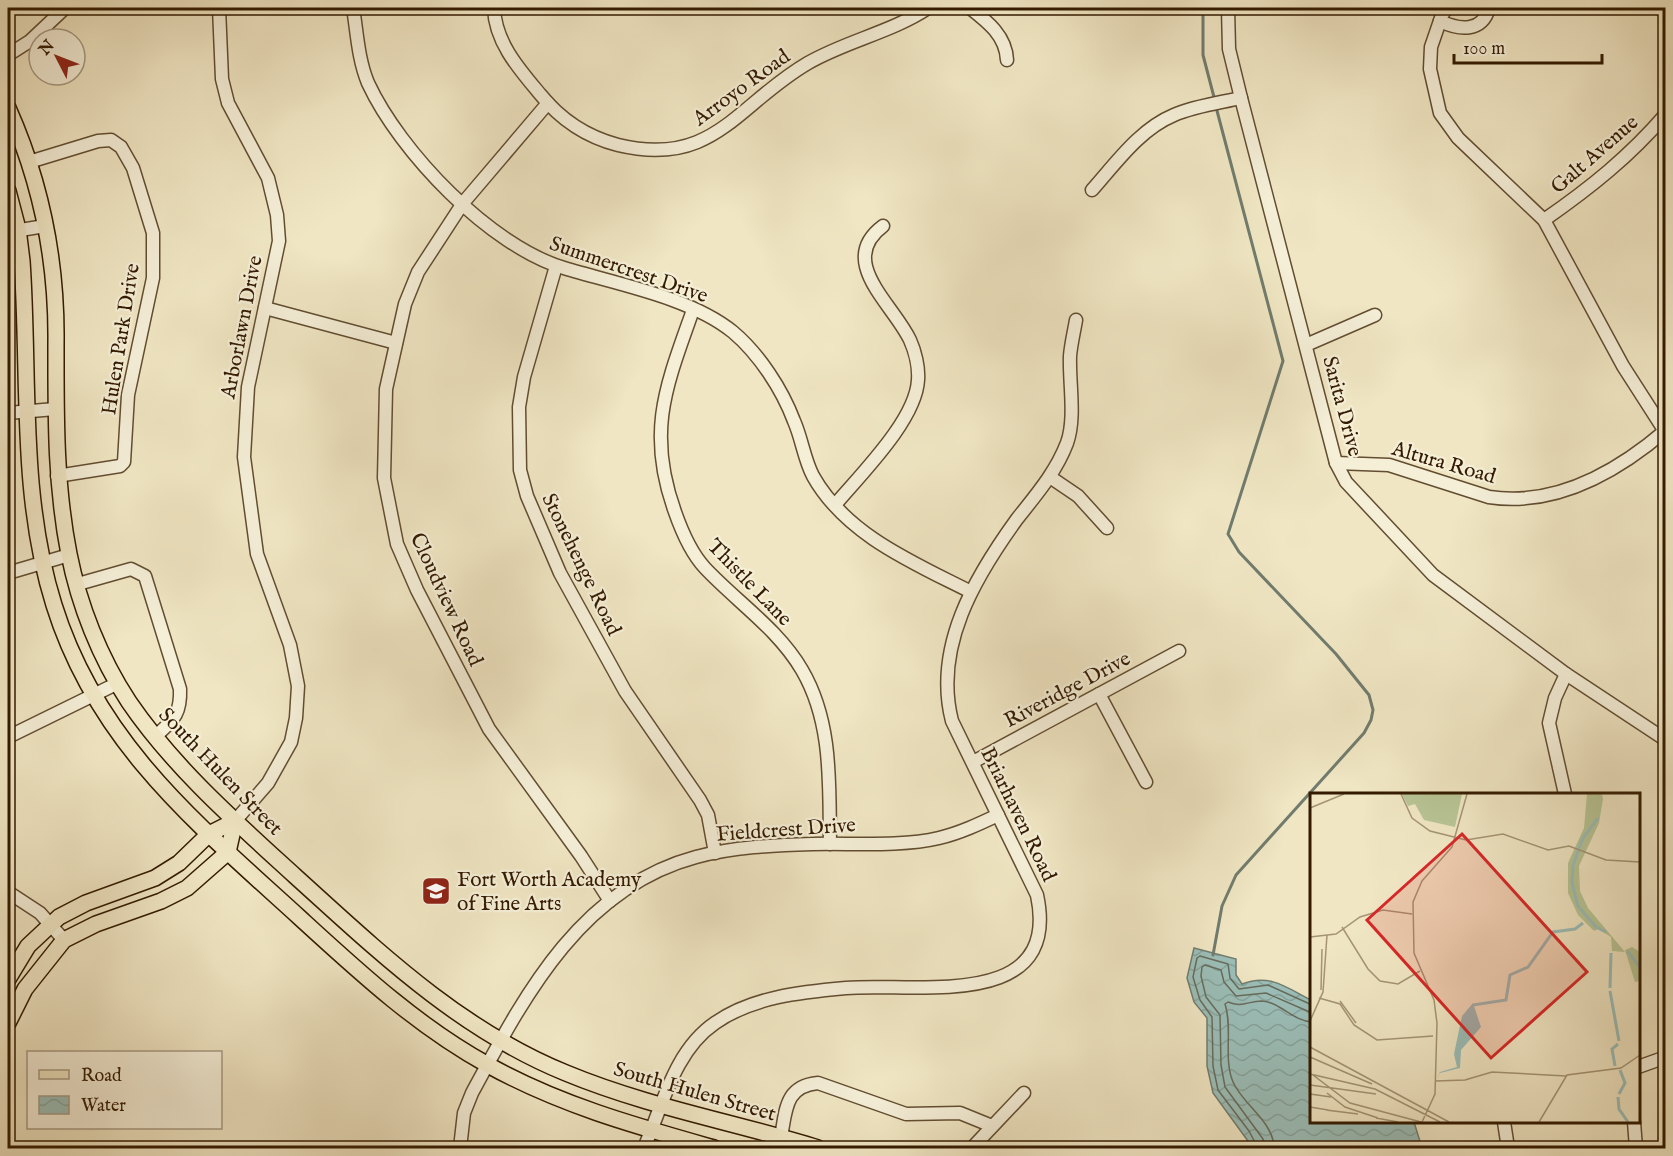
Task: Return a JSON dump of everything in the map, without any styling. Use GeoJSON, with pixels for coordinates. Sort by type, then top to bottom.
{"type":"FeatureCollection","features":[{"type":"Feature","properties":{"kind":"main road","name":"South Hulen Street"},"geometry":{"type":"LineString","coordinates":[[8,108],[29,162],[45,226],[56,340],[57,476],[69,555],[86,613],[118,683],[155,737],[235,821],[396,967],[445,1005],[501,1041],[564,1073],[660,1107],[781,1137],[818,1149]]}},
{"type":"Feature","properties":{"kind":"main road"},"geometry":{"type":"LineString","coordinates":[[8,191],[25,308],[31,488],[43,562],[63,631],[94,694],[119,735],[144,769],[228,852],[390,998],[427,1027],[487,1065],[540,1092],[580,1108],[714,1149]]}},
{"type":"Feature","properties":{"kind":"main road","name":"Arborlawn Drive"},"geometry":{"type":"LineString","coordinates":[[8,979],[28,946],[50,924],[86,903],[155,878],[184,859],[209,834],[235,821]]}},
{"type":"Feature","properties":{"kind":"main road","name":"Arborlawn Drive"},"geometry":{"type":"LineString","coordinates":[[228,852],[235,821]]}},
{"type":"Feature","properties":{"kind":"main road"},"geometry":{"type":"LineString","coordinates":[[8,1023],[25,989],[64,940],[96,924],[161,901],[187,888],[228,852]]}},
{"type":"Feature","properties":{"kind":"street"},"geometry":{"type":"LineString","coordinates":[[8,55],[30,40],[65,8]]}},
{"type":"Feature","properties":{"kind":"street","name":"Arborlawn Drive"},"geometry":{"type":"LineString","coordinates":[[219,8],[222,79],[228,103],[268,178],[277,216],[279,241],[253,358],[245,408],[245,474],[257,554],[294,660],[297,706],[294,730],[283,759],[262,791],[235,821]]}},
{"type":"Feature","properties":{"kind":"street","name":"Summercrest Drive"},"geometry":{"type":"LineString","coordinates":[[353,8],[361,63],[368,83],[392,125],[424,168],[463,203],[531,255],[556,266],[623,283],[693,310],[734,333],[764,367],[782,394],[795,422],[812,474],[836,505],[862,531],[882,545],[971,592]]}},
{"type":"Feature","properties":{"kind":"street","name":"Arroyo Road"},"geometry":{"type":"LineString","coordinates":[[494,8],[503,44],[515,64],[548,103],[579,129],[602,141],[638,150],[663,152],[681,149],[718,132],[770,88],[826,52],[899,23],[928,8]]}},
{"type":"Feature","properties":{"kind":"street"},"geometry":{"type":"LineString","coordinates":[[970,8],[996,30],[1007,49],[1007,60]]}},
{"type":"Feature","properties":{"kind":"street","name":"Sarita Drive"},"geometry":{"type":"LineString","coordinates":[[1228,8],[1229,49],[1235,99],[1306,345],[1336,463],[1346,482],[1434,574],[1566,674],[1665,740]]}},
{"type":"Feature","properties":{"kind":"street"},"geometry":{"type":"LineString","coordinates":[[1447,8],[1431,47],[1430,69],[1440,112],[1458,138],[1544,220],[1623,366],[1665,432]]}},
{"type":"Feature","properties":{"kind":"street"},"geometry":{"type":"LineString","coordinates":[[1440,21],[1452,27],[1467,29],[1480,23],[1489,8]]}},
{"type":"Feature","properties":{"kind":"street"},"geometry":{"type":"LineString","coordinates":[[1659,8],[1665,11]]}},
{"type":"Feature","properties":{"kind":"street"},"geometry":{"type":"LineString","coordinates":[[1092,190],[1150,129],[1170,116],[1197,107],[1235,99]]}},
{"type":"Feature","properties":{"kind":"street","name":"Cloudview Road"},"geometry":{"type":"LineString","coordinates":[[548,103],[463,203],[418,272],[405,304],[386,388],[383,451],[388,507],[397,544],[417,590],[489,729],[581,856],[610,901]]}},
{"type":"Feature","properties":{"kind":"street","name":"Galt Avenue"},"geometry":{"type":"LineString","coordinates":[[1544,220],[1589,188],[1637,148],[1665,114]]}},
{"type":"Feature","properties":{"kind":"street","name":"Hulen Park Drive"},"geometry":{"type":"LineString","coordinates":[[29,162],[98,141],[111,140],[121,147],[133,168],[153,233],[153,278],[128,395],[124,462],[120,466],[57,476]]}},
{"type":"Feature","properties":{"kind":"street"},"geometry":{"type":"LineString","coordinates":[[13,231],[45,226]]}},
{"type":"Feature","properties":{"kind":"street"},"geometry":{"type":"LineString","coordinates":[[836,505],[904,420],[914,401],[918,380],[910,340],[868,276],[865,262],[868,240],[883,226]]}},
{"type":"Feature","properties":{"kind":"street","name":"Stonehenge Road"},"geometry":{"type":"LineString","coordinates":[[556,266],[524,377],[519,407],[520,470],[527,496],[560,573],[624,691],[708,815],[715,853]]}},
{"type":"Feature","properties":{"kind":"street"},"geometry":{"type":"LineString","coordinates":[[265,308],[396,343]]}},
{"type":"Feature","properties":{"kind":"street","name":"Thistle Lane"},"geometry":{"type":"LineString","coordinates":[[693,310],[661,408],[660,454],[668,491],[691,549],[704,567],[776,636],[802,670],[818,706],[828,751],[830,844]]}},
{"type":"Feature","properties":{"kind":"street"},"geometry":{"type":"LineString","coordinates":[[1306,345],[1375,315]]}},
{"type":"Feature","properties":{"kind":"street","name":"Briarhaven Road"},"geometry":{"type":"LineString","coordinates":[[644,1149],[660,1107],[687,1050],[713,1024],[750,1004],[847,988],[966,986],[1008,976],[1018,968],[1037,940],[1041,912],[1037,895],[952,721],[946,697],[951,641],[971,592],[1008,531],[1050,477],[1068,440],[1070,353],[1076,320]]}},
{"type":"Feature","properties":{"kind":"street"},"geometry":{"type":"LineString","coordinates":[[8,413],[55,409]]}},
{"type":"Feature","properties":{"kind":"street","name":"Altura Road"},"geometry":{"type":"LineString","coordinates":[[1336,463],[1389,465],[1488,497],[1503,499],[1571,488],[1602,477],[1665,432]]}},
{"type":"Feature","properties":{"kind":"street"},"geometry":{"type":"LineString","coordinates":[[1050,477],[1078,496],[1107,528]]}},
{"type":"Feature","properties":{"kind":"street"},"geometry":{"type":"LineString","coordinates":[[8,573],[69,555]]}},
{"type":"Feature","properties":{"kind":"street"},"geometry":{"type":"LineString","coordinates":[[78,584],[131,569],[146,576],[180,689],[180,706],[174,719],[155,737]]}},
{"type":"Feature","properties":{"kind":"street","name":"Riveridge Drive"},"geometry":{"type":"LineString","coordinates":[[973,762],[1179,651]]}},
{"type":"Feature","properties":{"kind":"street"},"geometry":{"type":"LineString","coordinates":[[1565,793],[1549,723],[1554,699],[1566,674]]}},
{"type":"Feature","properties":{"kind":"street"},"geometry":{"type":"LineString","coordinates":[[8,737],[118,683]]}},
{"type":"Feature","properties":{"kind":"street"},"geometry":{"type":"LineString","coordinates":[[1099,694],[1146,782]]}},
{"type":"Feature","properties":{"kind":"street","name":"Fieldcrest Drive"},"geometry":{"type":"LineString","coordinates":[[460,1149],[468,1101],[535,981],[557,950],[610,901],[657,872],[715,853],[776,845],[937,839],[972,828],[998,815]]}},
{"type":"Feature","properties":{"kind":"street"},"geometry":{"type":"LineString","coordinates":[[8,892],[40,913],[64,940]]}},
{"type":"Feature","properties":{"kind":"street"},"geometry":{"type":"LineString","coordinates":[[1640,1066],[1665,1057]]}},
{"type":"Feature","properties":{"kind":"street"},"geometry":{"type":"LineString","coordinates":[[781,1137],[787,1106],[794,1092],[803,1085],[818,1083],[906,1114],[960,1113],[992,1126]]}},
{"type":"Feature","properties":{"kind":"street"},"geometry":{"type":"LineString","coordinates":[[972,1149],[1024,1093]]}},
{"type":"Feature","properties":{"kind":"street"},"geometry":{"type":"LineString","coordinates":[[1504,1123],[1508,1149]]}},
{"type":"Feature","properties":{"kind":"street"},"geometry":{"type":"LineString","coordinates":[[1634,1123],[1636,1149]]}},
{"type":"Feature","properties":{"kind":"water"},"geometry":{"type":"Polygon","coordinates":[[[1194,948],[1236,959],[1236,975],[1242,984],[1261,980],[1270,981],[1310,999],[1310,1123],[1414,1123],[1422,1148],[1253,1148],[1213,1093],[1207,1066],[1207,1018],[1194,1002],[1187,978],[1194,948]]]}},
{"type":"Feature","properties":{"kind":"waterway"},"geometry":{"type":"LineString","coordinates":[[1203,8],[1203,55],[1215,101]]}},
{"type":"Feature","properties":{"kind":"waterway"},"geometry":{"type":"LineString","coordinates":[[1213,955],[1222,906],[1236,875],[1364,733],[1373,710],[1369,695],[1336,654],[1239,552],[1228,534],[1283,361],[1216,107]]}},
{"type":"Feature","properties":{"kind":"place","name":"Fort Worth Academy of Fine Arts"},"geometry":{"type":"Point","coordinates":[436,891]}}]}
